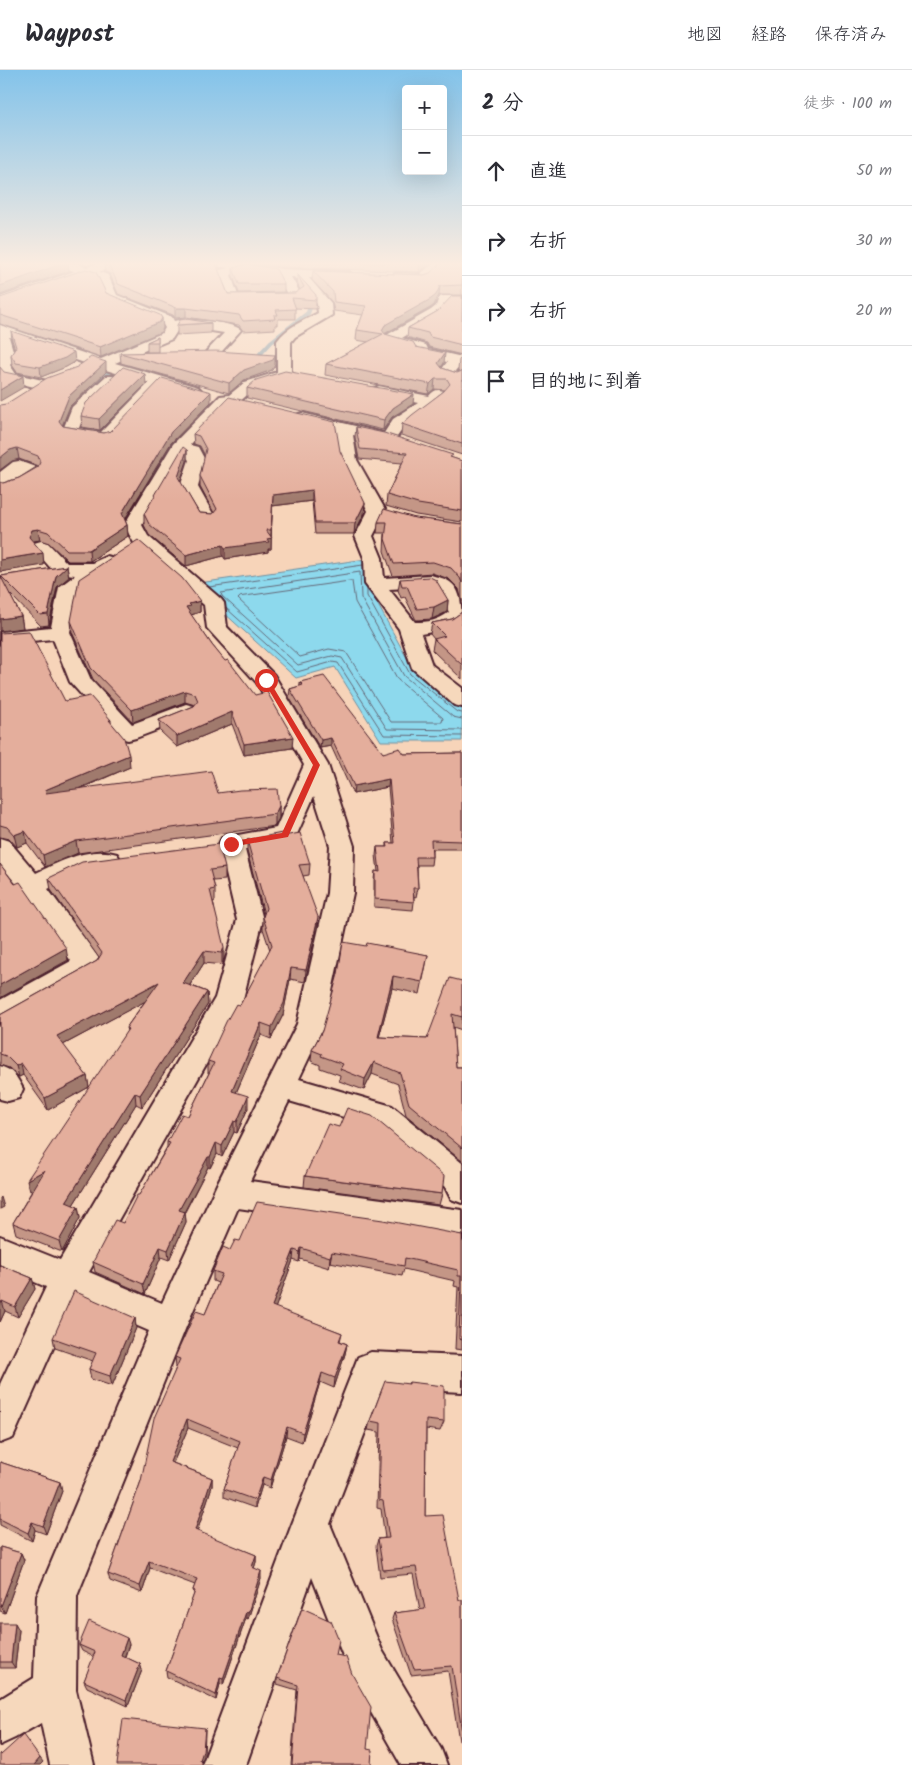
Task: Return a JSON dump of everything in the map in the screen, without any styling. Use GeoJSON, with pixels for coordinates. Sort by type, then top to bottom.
{"type":"FeatureCollection","features":[{"type":"Feature","properties":{"kind":"street"},"geometry":{"type":"LineString","coordinates":[[3,342],[8,357],[3,365],[11,377],[42,384]]}},
{"type":"Feature","properties":{"kind":"street"},"geometry":{"type":"LineString","coordinates":[[39,342],[159,381],[251,405]]}},
{"type":"Feature","properties":{"kind":"street"},"geometry":{"type":"LineString","coordinates":[[155,342],[108,365],[78,410],[70,432],[105,437],[159,381]]}},
{"type":"Feature","properties":{"kind":"street"},"geometry":{"type":"LineString","coordinates":[[76,370],[160,357],[209,357],[223,342]]}},
{"type":"Feature","properties":{"kind":"street"},"geometry":{"type":"LineString","coordinates":[[284,342],[284,373]]}},
{"type":"Feature","properties":{"kind":"street"},"geometry":{"type":"LineString","coordinates":[[400,342],[420,348],[420,352],[457,360],[446,374],[459,376]]}},
{"type":"Feature","properties":{"kind":"street"},"geometry":{"type":"LineString","coordinates":[[72,1765],[55,1690],[58,1596],[170,1323],[228,1192],[311,1024],[340,893],[342,846],[316,765],[266,680],[217,628],[214,603],[140,539],[133,525],[179,447],[229,400],[250,385],[284,373],[302,377]]}},
{"type":"Feature","properties":{"kind":"street"},"geometry":{"type":"LineString","coordinates":[[388,438],[399,422],[432,400],[459,376]]}},
{"type":"Feature","properties":{"kind":"street"},"geometry":{"type":"LineString","coordinates":[[25,395],[42,384],[57,378]]}},
{"type":"Feature","properties":{"kind":"street"},"geometry":{"type":"LineString","coordinates":[[367,389],[432,400]]}},
{"type":"Feature","properties":{"kind":"street"},"geometry":{"type":"LineString","coordinates":[[288,414],[406,444]]}},
{"type":"Feature","properties":{"kind":"street"},"geometry":{"type":"LineString","coordinates":[[344,428],[349,460],[377,511],[396,516]]}},
{"type":"Feature","properties":{"kind":"street"},"geometry":{"type":"LineString","coordinates":[[179,447],[192,451],[197,460],[189,487],[207,519]]}},
{"type":"Feature","properties":{"kind":"street"},"geometry":{"type":"LineString","coordinates":[[3,484],[26,469]]}},
{"type":"Feature","properties":{"kind":"street"},"geometry":{"type":"LineString","coordinates":[[377,511],[364,536],[373,558],[375,584],[408,628],[423,668],[449,687],[462,700]]}},
{"type":"Feature","properties":{"kind":"street"},"geometry":{"type":"LineString","coordinates":[[140,539],[69,587],[60,632],[81,682],[128,732],[186,711]]}},
{"type":"Feature","properties":{"kind":"street"},"geometry":{"type":"LineString","coordinates":[[41,547],[53,570],[96,569]]}},
{"type":"Feature","properties":{"kind":"street"},"geometry":{"type":"LineString","coordinates":[[375,584],[430,581],[444,586],[459,613],[452,622],[427,628],[408,628]]}},
{"type":"Feature","properties":{"kind":"street"},"geometry":{"type":"LineString","coordinates":[[0,638],[60,632]]}},
{"type":"Feature","properties":{"kind":"street"},"geometry":{"type":"LineString","coordinates":[[0,1425],[67,1279],[229,999],[250,920],[221,845],[285,835],[316,765]]}},
{"type":"Feature","properties":{"kind":"street"},"geometry":{"type":"LineString","coordinates":[[0,847],[32,886],[88,964],[0,1013]]}},
{"type":"Feature","properties":{"kind":"street"},"geometry":{"type":"LineString","coordinates":[[32,886],[78,864],[135,856]]}},
{"type":"Feature","properties":{"kind":"street"},"geometry":{"type":"LineString","coordinates":[[281,1086],[381,1115],[456,1177],[462,1189]]}},
{"type":"Feature","properties":{"kind":"street"},"geometry":{"type":"LineString","coordinates":[[228,1192],[462,1225]]}},
{"type":"Feature","properties":{"kind":"street"},"geometry":{"type":"LineString","coordinates":[[0,1251],[170,1323]]}},
{"type":"Feature","properties":{"kind":"street"},"geometry":{"type":"LineString","coordinates":[[224,1765],[311,1524],[371,1370],[462,1374]]}},
{"type":"Feature","properties":{"kind":"street"},"geometry":{"type":"LineString","coordinates":[[311,1524],[367,1664],[425,1765]]}},
{"type":"Feature","properties":{"kind":"street"},"geometry":{"type":"LineString","coordinates":[[0,1723],[55,1690]]}},
{"type":"Feature","properties":{"kind":"water"},"geometry":{"type":"Polygon","coordinates":[[[373,558],[372,594],[414,671],[462,709],[462,741],[381,741],[335,667],[296,678],[192,584],[373,558]]]}},
{"type":"Feature","properties":{"kind":"building"},"geometry":{"type":"Polygon","coordinates":[[[14,342],[44,342],[74,352],[65,358],[40,367],[16,363],[11,355],[16,347],[14,342]]]}},
{"type":"Feature","properties":{"kind":"building"},"geometry":{"type":"Polygon","coordinates":[[[85,342],[112,342],[100,347],[85,342]]]}},
{"type":"Feature","properties":{"kind":"building"},"geometry":{"type":"Polygon","coordinates":[[[368,342],[413,342],[416,347],[445,353],[438,363],[442,368],[457,373],[462,371],[462,444],[402,424],[444,391],[450,384],[447,379],[435,379],[430,384],[326,364],[368,342]]]}},
{"type":"Feature","properties":{"kind":"building"},"geometry":{"type":"Polygon","coordinates":[[[450,342],[462,342],[462,345],[450,342]]]}},
{"type":"Feature","properties":{"kind":"building"},"geometry":{"type":"Polygon","coordinates":[[[216,351],[275,355],[273,360],[244,370],[229,383],[120,353],[216,351]]]}},
{"type":"Feature","properties":{"kind":"building"},"geometry":{"type":"Polygon","coordinates":[[[91,357],[106,362],[69,396],[59,421],[63,426],[104,433],[111,431],[162,378],[211,392],[171,432],[122,513],[127,525],[89,550],[67,550],[48,532],[38,529],[32,530],[29,537],[43,553],[0,560],[0,482],[3,483],[19,478],[38,467],[40,462],[38,456],[17,448],[10,450],[0,458],[0,405],[6,404],[47,378],[77,367],[91,357]]]}},
{"type":"Feature","properties":{"kind":"building"},"geometry":{"type":"Polygon","coordinates":[[[0,367],[4,372],[23,376],[0,390],[0,367]]]}},
{"type":"Feature","properties":{"kind":"building"},"geometry":{"type":"Polygon","coordinates":[[[123,367],[145,374],[99,419],[81,416],[86,403],[123,367]]]}},
{"type":"Feature","properties":{"kind":"building"},"geometry":{"type":"Polygon","coordinates":[[[285,371],[414,394],[393,408],[384,420],[247,388],[256,380],[285,371]]]}},
{"type":"Feature","properties":{"kind":"building"},"geometry":{"type":"Polygon","coordinates":[[[229,397],[335,422],[340,451],[365,503],[355,523],[315,523],[312,490],[273,495],[271,530],[266,530],[272,538],[267,539],[269,542],[225,548],[223,545],[186,555],[149,524],[144,514],[183,447],[187,450],[178,477],[199,513],[213,514],[217,509],[200,476],[206,449],[199,436],[193,434],[229,397]]]}},
{"type":"Feature","properties":{"kind":"building"},"geometry":{"type":"Polygon","coordinates":[[[356,427],[384,433],[453,455],[450,457],[462,461],[462,511],[418,504],[387,495],[407,453],[360,449],[356,427]]]}},
{"type":"Feature","properties":{"kind":"building"},"geometry":{"type":"Polygon","coordinates":[[[384,509],[415,518],[462,524],[462,583],[451,568],[433,562],[394,564],[385,539],[387,522],[378,522],[384,509]]]}},
{"type":"Feature","properties":{"kind":"building"},"geometry":{"type":"Polygon","coordinates":[[[138,540],[182,578],[200,601],[189,604],[191,606],[186,607],[212,645],[225,661],[228,660],[255,695],[267,692],[293,737],[244,744],[232,712],[177,736],[159,720],[194,706],[198,701],[195,694],[185,691],[132,710],[91,668],[71,621],[79,579],[138,540]]]}},
{"type":"Feature","properties":{"kind":"building"},"geometry":{"type":"Polygon","coordinates":[[[67,566],[56,576],[48,614],[40,615],[1,576],[67,566]]]}},
{"type":"Feature","properties":{"kind":"building"},"geometry":{"type":"Polygon","coordinates":[[[0,575],[21,616],[0,619],[0,575]]]}},
{"type":"Feature","properties":{"kind":"building"},"geometry":{"type":"Polygon","coordinates":[[[430,577],[436,580],[448,600],[434,607],[417,609],[407,586],[402,586],[400,579],[430,577]]]}},
{"type":"Feature","properties":{"kind":"building"},"geometry":{"type":"Polygon","coordinates":[[[462,612],[462,665],[434,639],[445,636],[432,623],[452,619],[462,612]]]}},
{"type":"Feature","properties":{"kind":"building"},"geometry":{"type":"Polygon","coordinates":[[[29,631],[65,701],[90,696],[124,738],[129,755],[45,790],[46,793],[211,771],[218,793],[240,790],[277,789],[279,806],[275,814],[76,841],[43,855],[25,831],[14,835],[7,827],[0,825],[0,633],[29,631]]]}},
{"type":"Feature","properties":{"kind":"building"},"geometry":{"type":"Polygon","coordinates":[[[324,676],[383,753],[400,748],[404,754],[462,753],[462,841],[431,840],[432,857],[416,857],[418,888],[413,888],[414,902],[375,899],[375,871],[380,872],[377,847],[388,847],[387,843],[395,843],[389,779],[354,786],[331,738],[321,740],[290,689],[303,685],[300,682],[324,676]]]}},
{"type":"Feature","properties":{"kind":"building"},"geometry":{"type":"Polygon","coordinates":[[[282,833],[283,836],[300,833],[310,864],[299,865],[318,917],[306,970],[291,968],[284,1003],[272,1027],[261,1023],[232,1091],[248,1096],[237,1122],[234,1121],[222,1146],[216,1143],[210,1157],[208,1157],[179,1210],[185,1212],[168,1250],[160,1247],[143,1284],[93,1262],[115,1220],[123,1223],[137,1195],[139,1195],[170,1143],[167,1142],[182,1114],[188,1116],[214,1063],[208,1061],[226,1022],[236,1004],[240,1005],[272,945],[263,917],[266,908],[247,840],[282,833]]]}},
{"type":"Feature","properties":{"kind":"building"},"geometry":{"type":"Polygon","coordinates":[[[219,844],[225,868],[210,870],[215,889],[210,890],[224,947],[222,953],[204,951],[183,983],[207,992],[140,1095],[135,1093],[66,1202],[78,1207],[59,1241],[13,1223],[45,1170],[27,1180],[128,1029],[126,1028],[159,982],[57,1036],[87,1076],[45,1098],[21,1063],[16,1066],[6,1056],[0,1054],[0,1015],[97,961],[102,953],[49,878],[82,862],[219,844]]]}},
{"type":"Feature","properties":{"kind":"building"},"geometry":{"type":"Polygon","coordinates":[[[0,864],[15,884],[20,882],[66,948],[0,985],[0,864]]]}},
{"type":"Feature","properties":{"kind":"building"},"geometry":{"type":"Polygon","coordinates":[[[343,942],[366,946],[367,943],[428,955],[422,982],[393,976],[378,1037],[427,1039],[450,978],[462,981],[462,1017],[452,1014],[456,1067],[462,1067],[462,1148],[409,1104],[400,1073],[374,1062],[365,1079],[340,1069],[343,1064],[321,1056],[322,1054],[312,1050],[322,1031],[338,974],[343,942]]]}},
{"type":"Feature","properties":{"kind":"building"},"geometry":{"type":"Polygon","coordinates":[[[347,1108],[372,1116],[444,1176],[442,1194],[305,1176],[328,1124],[339,1127],[347,1108]]]}},
{"type":"Feature","properties":{"kind":"building"},"geometry":{"type":"Polygon","coordinates":[[[257,1202],[383,1220],[462,1235],[462,1340],[459,1339],[461,1276],[458,1276],[458,1270],[405,1258],[404,1266],[332,1252],[330,1257],[301,1248],[300,1252],[294,1250],[272,1306],[342,1333],[339,1341],[347,1344],[335,1378],[322,1373],[303,1433],[287,1427],[271,1480],[263,1477],[255,1500],[224,1489],[240,1441],[187,1419],[170,1462],[212,1478],[195,1530],[256,1555],[252,1567],[261,1571],[248,1613],[246,1612],[223,1679],[220,1678],[216,1695],[166,1671],[195,1591],[193,1590],[197,1579],[149,1561],[140,1586],[108,1574],[141,1481],[154,1418],[180,1359],[175,1357],[196,1311],[205,1314],[222,1274],[213,1271],[223,1247],[230,1250],[235,1240],[240,1241],[257,1202]]]}},
{"type":"Feature","properties":{"kind":"building"},"geometry":{"type":"Polygon","coordinates":[[[0,1265],[32,1278],[15,1307],[2,1301],[0,1305],[0,1265]]]}},
{"type":"Feature","properties":{"kind":"building"},"geometry":{"type":"Polygon","coordinates":[[[74,1291],[135,1318],[110,1376],[89,1369],[96,1353],[53,1338],[74,1291]]]}},
{"type":"Feature","properties":{"kind":"building"},"geometry":{"type":"Polygon","coordinates":[[[385,1381],[444,1386],[444,1422],[426,1420],[425,1516],[443,1515],[459,1600],[462,1600],[462,1732],[452,1666],[414,1669],[394,1613],[425,1609],[416,1567],[383,1570],[378,1539],[389,1538],[383,1501],[379,1500],[381,1423],[370,1421],[385,1381]]]}},
{"type":"Feature","properties":{"kind":"building"},"geometry":{"type":"Polygon","coordinates":[[[0,1462],[60,1482],[43,1526],[32,1522],[28,1533],[0,1519],[0,1462]]]}},
{"type":"Feature","properties":{"kind":"building"},"geometry":{"type":"Polygon","coordinates":[[[0,1547],[21,1553],[1,1606],[0,1606],[0,1547]]]}},
{"type":"Feature","properties":{"kind":"building"},"geometry":{"type":"Polygon","coordinates":[[[302,1608],[331,1621],[339,1640],[336,1655],[346,1657],[352,1674],[371,1707],[367,1749],[372,1750],[371,1765],[292,1765],[298,1685],[277,1678],[302,1608]]]}},
{"type":"Feature","properties":{"kind":"building"},"geometry":{"type":"Polygon","coordinates":[[[89,1621],[127,1638],[121,1655],[140,1664],[126,1700],[84,1681],[95,1652],[79,1645],[89,1621]]]}},
{"type":"Feature","properties":{"kind":"building"},"geometry":{"type":"Polygon","coordinates":[[[0,1623],[15,1623],[11,1662],[0,1662],[0,1623]]]}},
{"type":"Feature","properties":{"kind":"building"},"geometry":{"type":"Polygon","coordinates":[[[123,1719],[205,1728],[203,1751],[200,1760],[202,1765],[117,1765],[123,1719]]]}},
{"type":"Feature","properties":{"kind":"building"},"geometry":{"type":"Polygon","coordinates":[[[23,1735],[40,1758],[34,1765],[0,1765],[0,1753],[1,1755],[23,1735]]]}},
{"type":"Feature","properties":{"kind":"waterway"},"geometry":{"type":"LineString","coordinates":[[256,362],[260,354],[271,342]]}},
{"type":"Feature","properties":{"kind":"waterway"},"geometry":{"type":"LineString","coordinates":[[91,390],[118,364],[131,362]]}},
{"type":"Feature","properties":{"kind":"waterway"},"geometry":{"type":"LineString","coordinates":[[58,434],[74,407]]}},
{"type":"Feature","properties":{"kind":"route"},"geometry":{"type":"LineString","coordinates":[[231,844],[285,835],[316,765],[266,680]]}}]}
